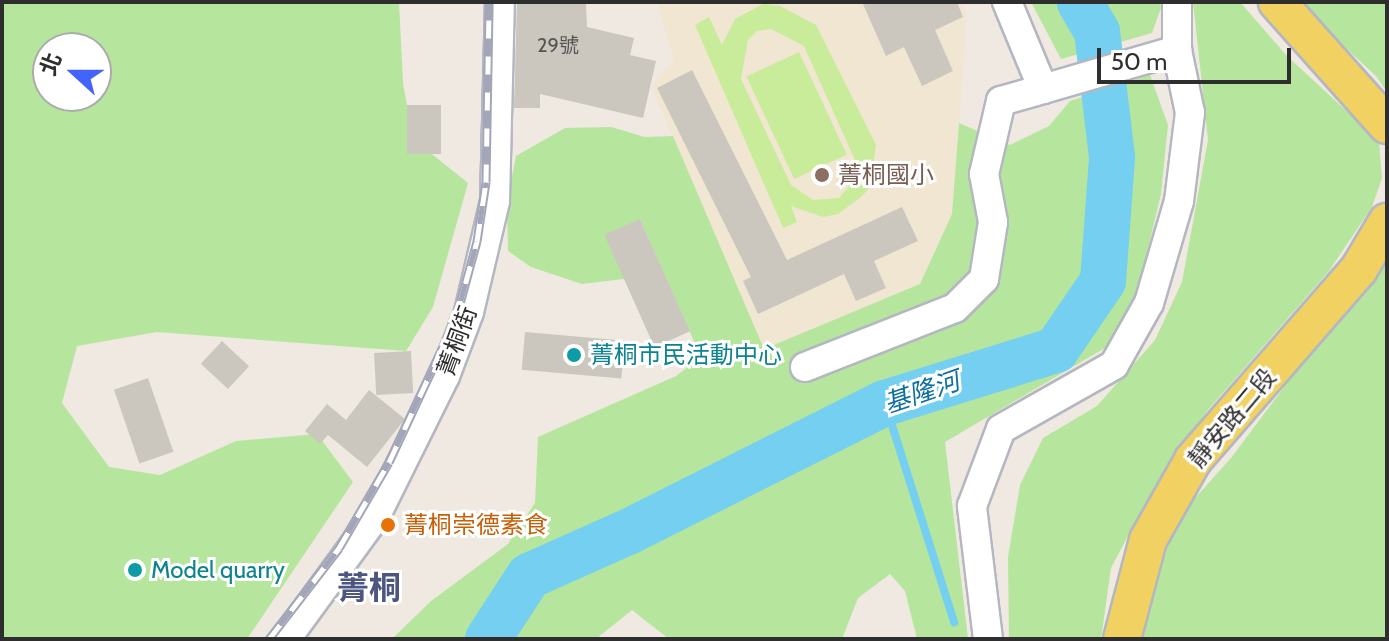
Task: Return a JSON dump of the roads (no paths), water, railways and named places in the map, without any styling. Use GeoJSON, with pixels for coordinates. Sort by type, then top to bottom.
{"type":"FeatureCollection","features":[{"type":"Feature","properties":{"kind":"main road"},"geometry":{"type":"LineString","coordinates":[[1277,2],[1387,125]]}},
{"type":"Feature","properties":{"kind":"main road","name":"靜安路二段"},"geometry":{"type":"LineString","coordinates":[[1122,639],[1148,540],[1193,460],[1359,269],[1387,222]]}},
{"type":"Feature","properties":{"kind":"street","name":"菁桐街"},"geometry":{"type":"LineString","coordinates":[[286,639],[375,517],[445,376],[469,312],[495,201],[500,2]]}},
{"type":"Feature","properties":{"kind":"street"},"geometry":{"type":"LineString","coordinates":[[1007,2],[1053,86]]}},
{"type":"Feature","properties":{"kind":"street"},"geometry":{"type":"LineString","coordinates":[[988,639],[972,506],[1001,429],[1114,365],[1149,303],[1179,201],[1190,113],[1164,53],[1177,2]]}},
{"type":"Feature","properties":{"kind":"street"},"geometry":{"type":"LineString","coordinates":[[805,367],[955,308],[984,279],[993,222],[984,174],[1001,101],[1164,53]]}},
{"type":"Feature","properties":{"kind":"waterway","name":"基隆河"},"geometry":{"type":"LineString","coordinates":[[488,639],[529,576],[628,532],[885,403],[1056,350],[1103,281],[1112,157],[1097,32],[1080,2]]}},
{"type":"Feature","properties":{"kind":"waterway"},"geometry":{"type":"LineString","coordinates":[[885,403],[954,622]]}},
{"type":"Feature","properties":{"kind":"railway"},"geometry":{"type":"LineString","coordinates":[[269,639],[339,548],[389,462],[456,318],[477,241],[486,182],[489,2]]}},
{"type":"Feature","properties":{"kind":"place","name":"菁桐國小"},"geometry":{"type":"Point","coordinates":[822,175]}},
{"type":"Feature","properties":{"kind":"place","name":"菁桐市民活動中心"},"geometry":{"type":"Point","coordinates":[574,355]}},
{"type":"Feature","properties":{"kind":"place","name":"菁桐崇德素食"},"geometry":{"type":"Point","coordinates":[388,525]}},
{"type":"Feature","properties":{"kind":"place","name":"Model quarry"},"geometry":{"type":"Point","coordinates":[135,570]}},
{"type":"Feature","properties":{"kind":"district","name":"菁桐"},"geometry":{"type":"Point","coordinates":[369,588]}}]}
